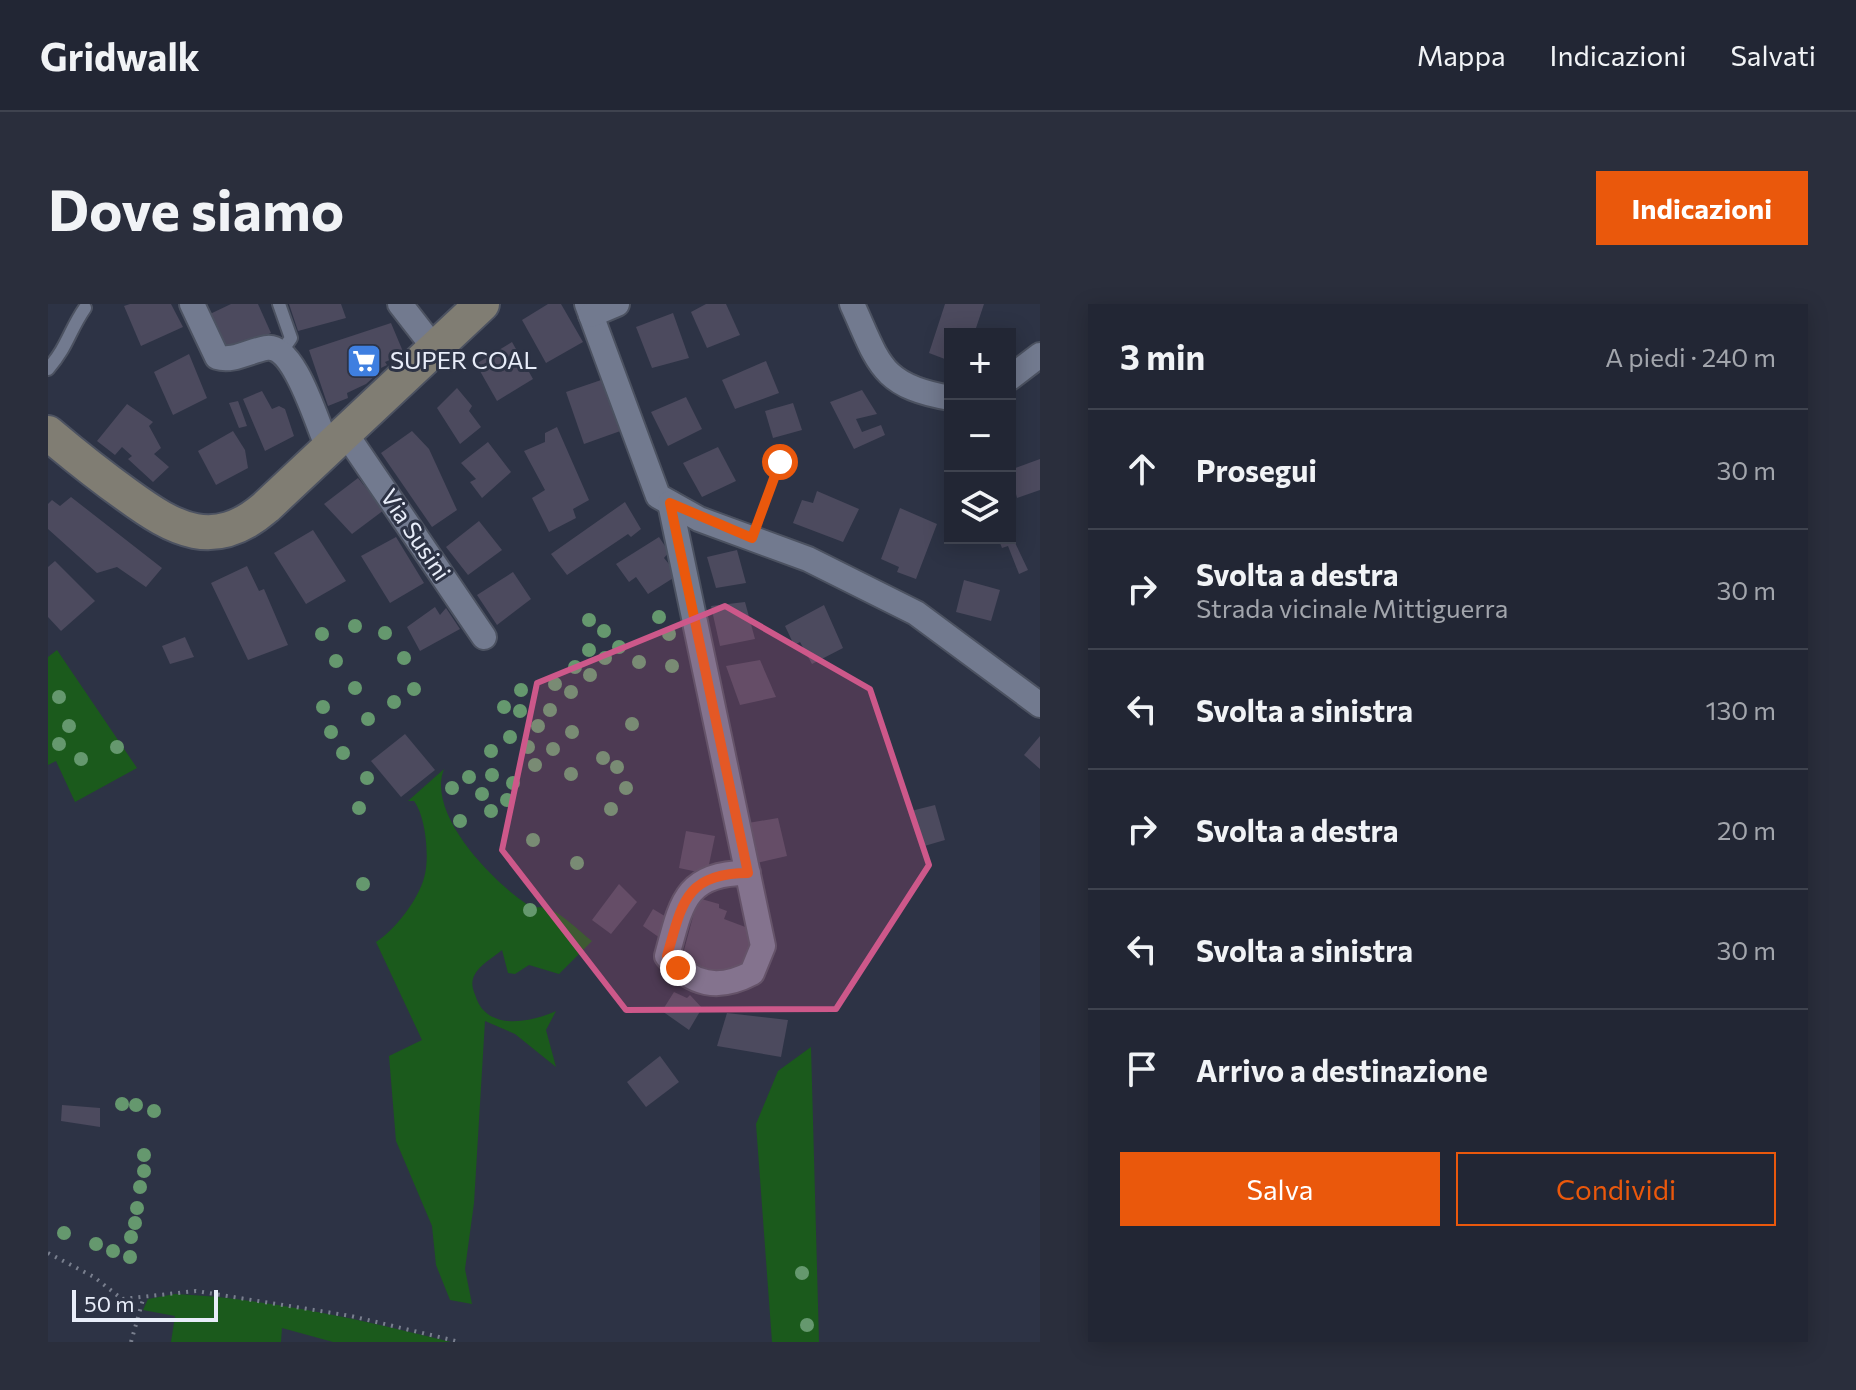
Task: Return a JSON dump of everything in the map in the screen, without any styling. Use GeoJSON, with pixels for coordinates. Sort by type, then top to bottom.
{"type":"FeatureCollection","features":[{"type":"Feature","properties":{"kind":"street"},"geometry":{"type":"LineString","coordinates":[[192,304],[217,357],[225,359],[270,347],[282,351]]}},
{"type":"Feature","properties":{"kind":"street"},"geometry":{"type":"LineString","coordinates":[[400,304],[435,349]]}},
{"type":"Feature","properties":{"kind":"street"},"geometry":{"type":"LineString","coordinates":[[48,433],[88,467],[163,520],[179,528],[205,533],[226,530],[252,519],[482,304]]}},
{"type":"Feature","properties":{"kind":"street"},"geometry":{"type":"LineString","coordinates":[[617,304],[589,309],[658,496],[808,559],[916,613],[1040,705]]}},
{"type":"Feature","properties":{"kind":"street"},"geometry":{"type":"LineString","coordinates":[[852,304],[891,379],[944,397]]}},
{"type":"Feature","properties":{"kind":"street","name":"Via Susini"},"geometry":{"type":"LineString","coordinates":[[282,351],[291,362],[324,438],[339,440],[484,637]]}},
{"type":"Feature","properties":{"kind":"street"},"geometry":{"type":"LineString","coordinates":[[1016,373],[1040,355]]}},
{"type":"Feature","properties":{"kind":"street"},"geometry":{"type":"LineString","coordinates":[[670,503],[748,873],[763,946],[759,964],[752,973],[734,983],[718,986],[696,981],[667,956],[681,905],[693,887],[705,879],[748,873]]}},
{"type":"Feature","properties":{"kind":"lane"},"geometry":{"type":"LineString","coordinates":[[279,304],[291,338],[282,351]]}},
{"type":"Feature","properties":{"kind":"lane"},"geometry":{"type":"LineString","coordinates":[[48,369],[68,346],[72,326],[85,308]]}},
{"type":"Feature","properties":{"kind":"path"},"geometry":{"type":"LineString","coordinates":[[752,538],[780,462]]}},
{"type":"Feature","properties":{"kind":"path"},"geometry":{"type":"LineString","coordinates":[[48,1253],[94,1277],[122,1299],[196,1291],[351,1316],[460,1342]]}},
{"type":"Feature","properties":{"kind":"path"},"geometry":{"type":"LineString","coordinates":[[131,1342],[144,1296]]}},
{"type":"Feature","properties":{"kind":"highlighted area"},"geometry":{"type":"Polygon","coordinates":[[[725,606],[870,689],[929,865],[836,1009],[626,1010],[502,850],[537,683],[725,606]]]}},
{"type":"Feature","properties":{"kind":"green space"},"geometry":{"type":"Polygon","coordinates":[[[57,650],[137,768],[75,802],[56,761],[48,765],[48,657],[57,650]]]}},
{"type":"Feature","properties":{"kind":"green space"},"geometry":{"type":"Polygon","coordinates":[[[444,769],[441,787],[445,806],[453,826],[481,864],[528,905],[552,910],[592,941],[559,974],[529,965],[515,974],[508,973],[502,950],[479,968],[473,979],[473,988],[483,1010],[501,1020],[524,1021],[556,1011],[546,1030],[556,1067],[515,1034],[485,1021],[474,1203],[465,1269],[472,1304],[450,1300],[436,1265],[432,1226],[396,1141],[389,1056],[422,1040],[376,942],[405,914],[424,878],[427,860],[424,827],[414,801],[408,801],[444,769]]]}},
{"type":"Feature","properties":{"kind":"green space"},"geometry":{"type":"Polygon","coordinates":[[[811,1047],[819,1342],[772,1342],[756,1124],[778,1071],[811,1047]]]}},
{"type":"Feature","properties":{"kind":"green space"},"geometry":{"type":"Polygon","coordinates":[[[175,1294],[244,1300],[314,1311],[451,1342],[333,1342],[282,1328],[281,1342],[171,1342],[175,1316],[143,1310],[148,1299],[175,1294]]]}},
{"type":"Feature","properties":{"kind":"building"},"geometry":{"type":"Polygon","coordinates":[[[171,304],[183,327],[141,346],[124,306],[171,304]]]}},
{"type":"Feature","properties":{"kind":"building"},"geometry":{"type":"Polygon","coordinates":[[[231,304],[258,304],[271,333],[227,351],[210,314],[231,304]]]}},
{"type":"Feature","properties":{"kind":"building"},"geometry":{"type":"Polygon","coordinates":[[[289,304],[341,304],[346,318],[298,331],[289,304]]]}},
{"type":"Feature","properties":{"kind":"building"},"geometry":{"type":"Polygon","coordinates":[[[548,304],[561,304],[583,342],[546,363],[522,320],[548,304]]]}},
{"type":"Feature","properties":{"kind":"building"},"geometry":{"type":"Polygon","coordinates":[[[706,304],[726,304],[740,335],[707,348],[691,312],[706,304]]]}},
{"type":"Feature","properties":{"kind":"building"},"geometry":{"type":"Polygon","coordinates":[[[945,304],[984,304],[976,328],[944,328],[944,359],[929,353],[945,304]]]}},
{"type":"Feature","properties":{"kind":"building"},"geometry":{"type":"Polygon","coordinates":[[[673,313],[689,358],[652,368],[636,327],[673,313]]]}},
{"type":"Feature","properties":{"kind":"building"},"geometry":{"type":"Polygon","coordinates":[[[391,323],[404,354],[385,362],[387,365],[375,371],[376,375],[366,384],[347,393],[348,398],[328,406],[309,350],[391,323]]]}},
{"type":"Feature","properties":{"kind":"building"},"geometry":{"type":"Polygon","coordinates":[[[512,342],[533,379],[497,401],[476,364],[512,342]]]}},
{"type":"Feature","properties":{"kind":"building"},"geometry":{"type":"Polygon","coordinates":[[[189,354],[207,398],[173,415],[154,372],[189,354]]]}},
{"type":"Feature","properties":{"kind":"building"},"geometry":{"type":"Polygon","coordinates":[[[766,361],[779,393],[735,409],[722,380],[766,361]]]}},
{"type":"Feature","properties":{"kind":"building"},"geometry":{"type":"Polygon","coordinates":[[[607,378],[626,429],[584,444],[566,392],[607,378]]]}},
{"type":"Feature","properties":{"kind":"building"},"geometry":{"type":"Polygon","coordinates":[[[457,388],[472,406],[469,411],[481,427],[460,444],[437,408],[457,388]]]}},
{"type":"Feature","properties":{"kind":"building"},"geometry":{"type":"Polygon","coordinates":[[[862,390],[877,414],[856,419],[862,432],[881,425],[885,435],[854,449],[830,402],[862,390]]]}},
{"type":"Feature","properties":{"kind":"building"},"geometry":{"type":"Polygon","coordinates":[[[262,391],[272,409],[279,406],[285,409],[294,436],[265,451],[243,399],[262,391]]]}},
{"type":"Feature","properties":{"kind":"building"},"geometry":{"type":"Polygon","coordinates":[[[686,397],[702,429],[668,446],[651,412],[686,397]]]}},
{"type":"Feature","properties":{"kind":"building"},"geometry":{"type":"Polygon","coordinates":[[[238,401],[247,426],[239,428],[229,403],[238,401]]]}},
{"type":"Feature","properties":{"kind":"building"},"geometry":{"type":"Polygon","coordinates":[[[793,403],[802,430],[773,438],[765,411],[793,403]]]}},
{"type":"Feature","properties":{"kind":"building"},"geometry":{"type":"Polygon","coordinates":[[[127,404],[153,422],[149,426],[161,448],[154,454],[169,467],[153,482],[128,459],[132,456],[122,447],[115,455],[97,441],[127,404]]]}},
{"type":"Feature","properties":{"kind":"building"},"geometry":{"type":"Polygon","coordinates":[[[557,427],[589,500],[573,509],[576,518],[549,532],[532,498],[545,490],[524,451],[545,442],[545,433],[557,427]]]}},
{"type":"Feature","properties":{"kind":"building"},"geometry":{"type":"Polygon","coordinates":[[[233,431],[245,450],[248,468],[216,485],[198,451],[233,431]]]}},
{"type":"Feature","properties":{"kind":"building"},"geometry":{"type":"Polygon","coordinates":[[[412,431],[429,449],[457,510],[432,527],[381,453],[412,431]]]}},
{"type":"Feature","properties":{"kind":"building"},"geometry":{"type":"Polygon","coordinates":[[[488,442],[511,472],[482,498],[470,482],[476,479],[461,463],[488,442]]]}},
{"type":"Feature","properties":{"kind":"building"},"geometry":{"type":"Polygon","coordinates":[[[718,447],[736,481],[702,497],[683,463],[718,447]]]}},
{"type":"Feature","properties":{"kind":"building"},"geometry":{"type":"Polygon","coordinates":[[[1040,459],[1040,490],[1017,498],[1016,468],[1040,459]]]}},
{"type":"Feature","properties":{"kind":"building"},"geometry":{"type":"Polygon","coordinates":[[[358,478],[384,510],[352,534],[324,504],[358,478]]]}},
{"type":"Feature","properties":{"kind":"building"},"geometry":{"type":"Polygon","coordinates":[[[817,491],[859,509],[843,542],[793,523],[802,500],[813,503],[817,491]]]}},
{"type":"Feature","properties":{"kind":"building"},"geometry":{"type":"Polygon","coordinates":[[[71,497],[162,568],[146,587],[117,567],[97,573],[48,529],[48,504],[52,500],[60,506],[71,497]]]}},
{"type":"Feature","properties":{"kind":"building"},"geometry":{"type":"Polygon","coordinates":[[[625,502],[641,529],[631,537],[628,534],[567,575],[551,554],[625,502]]]}},
{"type":"Feature","properties":{"kind":"building"},"geometry":{"type":"Polygon","coordinates":[[[900,508],[937,524],[916,579],[897,572],[899,567],[881,559],[900,508]]]}},
{"type":"Feature","properties":{"kind":"building"},"geometry":{"type":"Polygon","coordinates":[[[479,521],[502,550],[468,575],[446,547],[479,521]]]}},
{"type":"Feature","properties":{"kind":"building"},"geometry":{"type":"Polygon","coordinates":[[[313,530],[346,581],[306,604],[274,553],[313,530]]]}},
{"type":"Feature","properties":{"kind":"building"},"geometry":{"type":"Polygon","coordinates":[[[396,537],[424,583],[390,603],[361,556],[396,537]]]}},
{"type":"Feature","properties":{"kind":"building"},"geometry":{"type":"Polygon","coordinates":[[[659,537],[669,552],[664,558],[678,575],[648,594],[636,577],[629,582],[616,564],[659,537]]]}},
{"type":"Feature","properties":{"kind":"building"},"geometry":{"type":"Polygon","coordinates":[[[1000,544],[1016,544],[1028,570],[1019,574],[1008,546],[1002,548],[1000,544]]]}},
{"type":"Feature","properties":{"kind":"building"},"geometry":{"type":"Polygon","coordinates":[[[737,550],[746,583],[716,588],[707,557],[737,550]]]}},
{"type":"Feature","properties":{"kind":"building"},"geometry":{"type":"Polygon","coordinates":[[[55,561],[95,601],[61,631],[48,617],[48,567],[55,561]]]}},
{"type":"Feature","properties":{"kind":"building"},"geometry":{"type":"Polygon","coordinates":[[[247,566],[259,591],[264,589],[288,645],[248,660],[211,583],[247,566]]]}},
{"type":"Feature","properties":{"kind":"building"},"geometry":{"type":"Polygon","coordinates":[[[513,572],[531,599],[497,625],[477,595],[513,572]]]}},
{"type":"Feature","properties":{"kind":"building"},"geometry":{"type":"Polygon","coordinates":[[[964,580],[1000,590],[991,621],[956,612],[964,580]]]}},
{"type":"Feature","properties":{"kind":"building"},"geometry":{"type":"Polygon","coordinates":[[[745,602],[755,639],[720,646],[711,606],[745,602]]]}},
{"type":"Feature","properties":{"kind":"building"},"geometry":{"type":"Polygon","coordinates":[[[824,605],[843,648],[812,664],[800,642],[794,645],[785,626],[824,605]]]}},
{"type":"Feature","properties":{"kind":"building"},"geometry":{"type":"Polygon","coordinates":[[[435,607],[440,615],[446,608],[460,629],[420,651],[407,627],[435,607]]]}},
{"type":"Feature","properties":{"kind":"building"},"geometry":{"type":"Polygon","coordinates":[[[185,637],[194,657],[170,664],[162,646],[185,637]]]}},
{"type":"Feature","properties":{"kind":"building"},"geometry":{"type":"Polygon","coordinates":[[[760,660],[776,697],[740,705],[726,666],[760,660]]]}},
{"type":"Feature","properties":{"kind":"building"},"geometry":{"type":"Polygon","coordinates":[[[405,734],[435,770],[401,797],[371,761],[405,734]]]}},
{"type":"Feature","properties":{"kind":"building"},"geometry":{"type":"Polygon","coordinates":[[[1040,736],[1040,769],[1024,755],[1040,736]]]}},
{"type":"Feature","properties":{"kind":"building"},"geometry":{"type":"Polygon","coordinates":[[[935,805],[945,840],[921,847],[911,811],[935,805]]]}},
{"type":"Feature","properties":{"kind":"building"},"geometry":{"type":"Polygon","coordinates":[[[778,818],[787,856],[757,863],[748,823],[778,818]]]}},
{"type":"Feature","properties":{"kind":"building"},"geometry":{"type":"Polygon","coordinates":[[[686,831],[715,836],[707,874],[679,868],[686,831]]]}},
{"type":"Feature","properties":{"kind":"building"},"geometry":{"type":"Polygon","coordinates":[[[619,884],[637,902],[611,934],[592,920],[619,884]]]}},
{"type":"Feature","properties":{"kind":"building"},"geometry":{"type":"Polygon","coordinates":[[[698,898],[719,904],[719,908],[727,911],[724,919],[756,931],[740,985],[680,965],[698,898]]]}},
{"type":"Feature","properties":{"kind":"building"},"geometry":{"type":"Polygon","coordinates":[[[653,909],[673,921],[667,943],[643,926],[653,909]]]}},
{"type":"Feature","properties":{"kind":"building"},"geometry":{"type":"Polygon","coordinates":[[[674,992],[687,998],[690,995],[702,1008],[689,1030],[662,1011],[674,992]]]}},
{"type":"Feature","properties":{"kind":"building"},"geometry":{"type":"Polygon","coordinates":[[[727,1013],[788,1020],[781,1057],[717,1046],[727,1013]]]}},
{"type":"Feature","properties":{"kind":"building"},"geometry":{"type":"Polygon","coordinates":[[[660,1056],[679,1082],[646,1107],[627,1082],[660,1056]]]}},
{"type":"Feature","properties":{"kind":"building"},"geometry":{"type":"Polygon","coordinates":[[[62,1105],[100,1108],[100,1127],[61,1121],[62,1105]]]}},
{"type":"Feature","properties":{"kind":"place","name":"SUPER COAL"},"geometry":{"type":"Point","coordinates":[364,361]}},
{"type":"Feature","properties":{"kind":"route"},"geometry":{"type":"LineString","coordinates":[[678,968],[667,956],[681,905],[693,887],[705,879],[748,873],[670,503],[699,519],[752,538],[780,462]]}}]}
